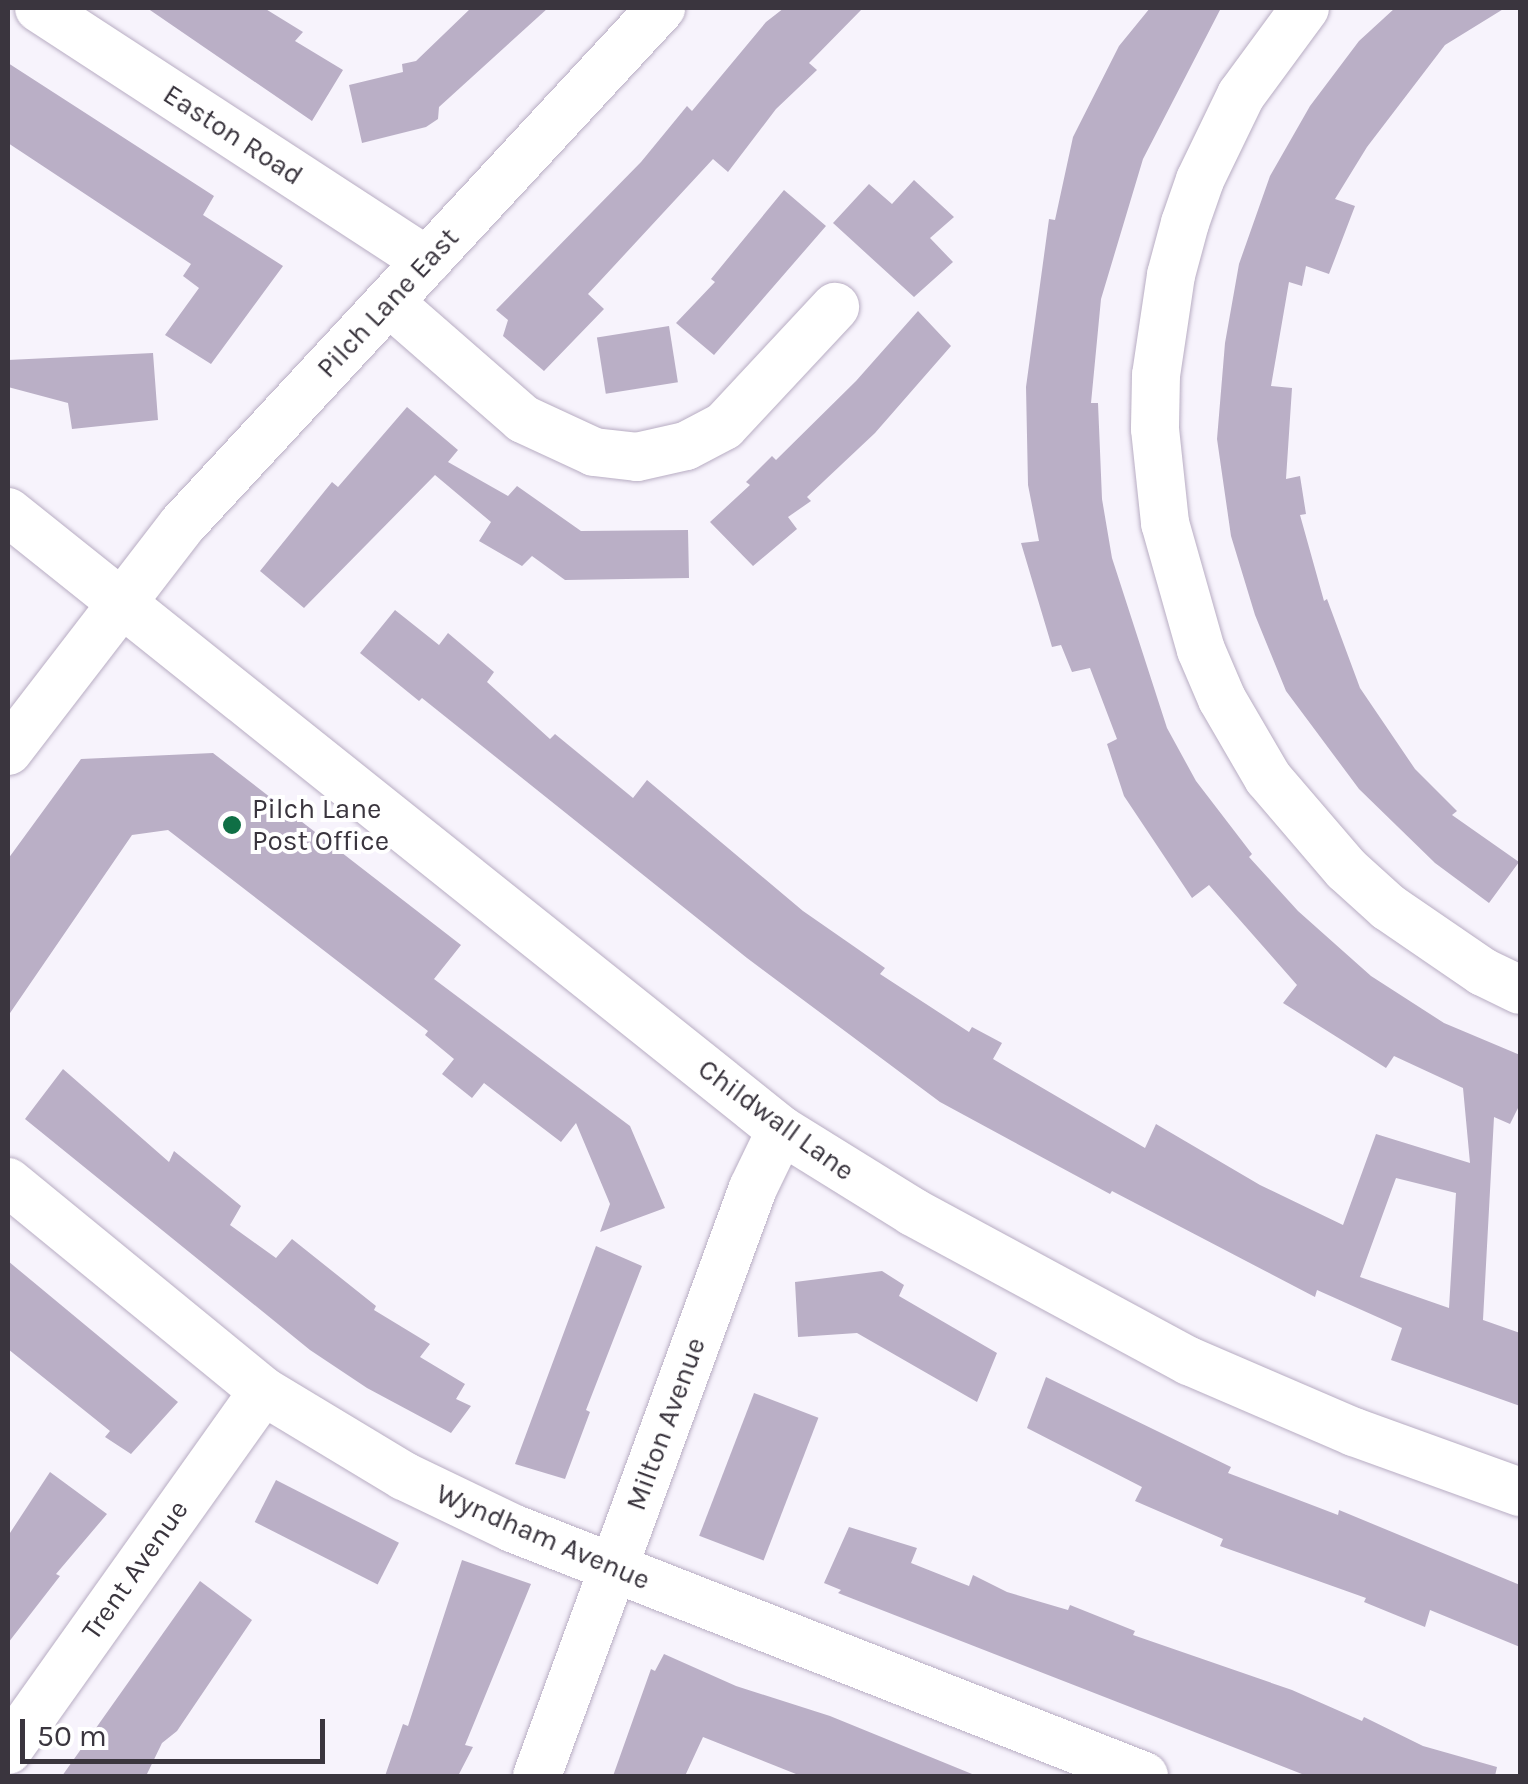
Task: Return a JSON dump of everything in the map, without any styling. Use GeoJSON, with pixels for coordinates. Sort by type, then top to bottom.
{"type":"FeatureCollection","features":[{"type":"Feature","properties":{"kind":"street","name":"Easton Road"},"geometry":{"type":"LineString","coordinates":[[38,8],[91,21],[426,262]]}},
{"type":"Feature","properties":{"kind":"street","name":"Pilch Lane East"},"geometry":{"type":"LineString","coordinates":[[8,751],[182,525],[661,8]]}},
{"type":"Feature","properties":{"kind":"street"},"geometry":{"type":"LineString","coordinates":[[1305,8],[1269,53],[1218,138],[1176,258],[1156,375],[1155,429],[1165,523],[1201,650],[1222,700],[1268,778],[1346,869],[1388,907],[1484,972],[1520,990]]}},
{"type":"Feature","properties":{"kind":"street"},"geometry":{"type":"LineString","coordinates":[[389,302],[523,419],[594,452],[626,457],[674,450],[724,426],[835,308]]}},
{"type":"Feature","properties":{"kind":"street","name":"Childwall Lane"},"geometry":{"type":"LineString","coordinates":[[8,512],[781,1130],[942,1229],[1188,1360],[1354,1432],[1520,1492]]}},
{"type":"Feature","properties":{"kind":"street","name":"Milton Avenue"},"geometry":{"type":"LineString","coordinates":[[538,1776],[752,1188],[781,1130]]}},
{"type":"Feature","properties":{"kind":"street","name":"Wyndham Avenue"},"geometry":{"type":"LineString","coordinates":[[8,1182],[263,1391],[404,1476],[512,1528],[1144,1776]]}},
{"type":"Feature","properties":{"kind":"street","name":"Trent Avenue"},"geometry":{"type":"LineString","coordinates":[[8,1750],[263,1391]]}},
{"type":"Feature","properties":{"kind":"building"},"geometry":{"type":"Polygon","coordinates":[[[147,8],[264,8],[303,32],[295,41],[343,70],[312,121],[147,8]]]}},
{"type":"Feature","properties":{"kind":"building"},"geometry":{"type":"Polygon","coordinates":[[[471,8],[548,8],[439,107],[438,119],[426,127],[362,143],[349,85],[403,72],[402,64],[416,61],[471,8]]]}},
{"type":"Feature","properties":{"kind":"building"},"geometry":{"type":"Polygon","coordinates":[[[784,8],[863,8],[809,63],[817,70],[776,109],[728,172],[713,159],[588,294],[604,309],[544,371],[503,336],[508,320],[496,310],[641,162],[687,106],[692,111],[766,22],[784,8]]]}},
{"type":"Feature","properties":{"kind":"building"},"geometry":{"type":"Polygon","coordinates":[[[1150,8],[1221,8],[1143,159],[1101,299],[1091,403],[1098,403],[1102,499],[1112,558],[1167,728],[1196,781],[1252,854],[1249,857],[1298,911],[1371,976],[1444,1023],[1520,1055],[1520,1104],[1510,1124],[1494,1117],[1483,1320],[1520,1333],[1520,1406],[1391,1360],[1402,1328],[1317,1290],[1315,1297],[1112,1191],[1110,1194],[940,1102],[747,958],[422,698],[419,701],[360,653],[395,610],[439,645],[448,633],[494,672],[487,682],[550,739],[555,734],[633,798],[647,780],[803,911],[885,968],[880,974],[969,1032],[972,1027],[1002,1043],[993,1059],[1145,1148],[1156,1124],[1260,1185],[1343,1225],[1376,1134],[1470,1163],[1463,1088],[1394,1056],[1386,1068],[1283,1003],[1297,985],[1209,885],[1192,898],[1124,796],[1107,744],[1117,739],[1090,668],[1072,672],[1061,645],[1052,647],[1021,543],[1039,541],[1028,485],[1026,387],[1049,219],[1055,220],[1073,137],[1119,46],[1150,8]],[[1396,1178],[1360,1277],[1449,1308],[1456,1193],[1396,1178]]]}},
{"type":"Feature","properties":{"kind":"building"},"geometry":{"type":"Polygon","coordinates":[[[1395,8],[1505,8],[1445,45],[1367,147],[1335,199],[1355,206],[1329,274],[1306,266],[1302,286],[1289,282],[1271,386],[1292,388],[1286,479],[1300,476],[1306,514],[1300,515],[1324,601],[1327,599],[1360,688],[1415,769],[1457,811],[1452,815],[1519,862],[1489,903],[1435,863],[1359,789],[1286,691],[1255,615],[1231,536],[1217,439],[1225,343],[1239,264],[1270,176],[1310,106],[1359,41],[1395,8]]]}},
{"type":"Feature","properties":{"kind":"building"},"geometry":{"type":"Polygon","coordinates":[[[8,63],[214,196],[203,215],[283,266],[211,364],[165,335],[199,288],[183,276],[191,264],[8,143],[8,63]]]}},
{"type":"Feature","properties":{"kind":"building"},"geometry":{"type":"Polygon","coordinates":[[[914,180],[954,217],[930,238],[953,262],[914,297],[833,223],[869,184],[892,204],[914,180]]]}},
{"type":"Feature","properties":{"kind":"building"},"geometry":{"type":"Polygon","coordinates":[[[784,190],[826,226],[714,355],[676,323],[715,282],[711,279],[784,190]]]}},
{"type":"Feature","properties":{"kind":"building"},"geometry":{"type":"Polygon","coordinates":[[[918,311],[951,346],[875,433],[807,497],[811,501],[788,517],[797,529],[753,566],[710,522],[750,485],[746,482],[772,456],[776,460],[856,381],[918,311]]]}},
{"type":"Feature","properties":{"kind":"building"},"geometry":{"type":"Polygon","coordinates":[[[669,326],[678,382],[606,394],[597,337],[669,326]]]}},
{"type":"Feature","properties":{"kind":"building"},"geometry":{"type":"Polygon","coordinates":[[[153,353],[158,420],[72,429],[68,403],[8,387],[8,360],[153,353]]]}},
{"type":"Feature","properties":{"kind":"building"},"geometry":{"type":"Polygon","coordinates":[[[407,407],[458,450],[448,462],[508,496],[517,486],[581,531],[688,530],[689,578],[565,580],[532,556],[522,566],[479,541],[491,522],[435,475],[304,608],[260,571],[332,482],[338,487],[407,407]]]}},
{"type":"Feature","properties":{"kind":"building"},"geometry":{"type":"Polygon","coordinates":[[[213,753],[461,945],[434,979],[630,1126],[665,1208],[600,1232],[610,1204],[576,1123],[561,1142],[484,1083],[472,1098],[442,1074],[454,1059],[425,1035],[428,1031],[168,830],[132,835],[8,1016],[8,859],[81,759],[213,753]]]}},
{"type":"Feature","properties":{"kind":"building"},"geometry":{"type":"Polygon","coordinates":[[[63,1069],[169,1162],[174,1151],[241,1206],[230,1225],[276,1258],[292,1239],[376,1306],[374,1310],[430,1344],[420,1357],[465,1384],[456,1399],[471,1406],[451,1433],[367,1388],[310,1350],[25,1119],[63,1069]]]}},
{"type":"Feature","properties":{"kind":"building"},"geometry":{"type":"Polygon","coordinates":[[[596,1246],[642,1266],[586,1410],[590,1412],[565,1479],[515,1464],[596,1246]]]}},
{"type":"Feature","properties":{"kind":"building"},"geometry":{"type":"Polygon","coordinates":[[[8,1261],[178,1402],[131,1454],[105,1437],[110,1431],[8,1349],[8,1261]]]}},
{"type":"Feature","properties":{"kind":"building"},"geometry":{"type":"Polygon","coordinates":[[[882,1271],[904,1285],[899,1296],[997,1353],[977,1402],[857,1333],[798,1337],[795,1282],[882,1271]]]}},
{"type":"Feature","properties":{"kind":"building"},"geometry":{"type":"Polygon","coordinates":[[[1046,1377],[1231,1467],[1228,1473],[1338,1515],[1339,1510],[1520,1585],[1520,1647],[1430,1610],[1425,1627],[1364,1602],[1366,1598],[1220,1546],[1223,1539],[1135,1501],[1142,1487],[1027,1428],[1046,1377]]]}},
{"type":"Feature","properties":{"kind":"building"},"geometry":{"type":"Polygon","coordinates":[[[754,1393],[818,1418],[764,1561],[699,1536],[754,1393]]]}},
{"type":"Feature","properties":{"kind":"building"},"geometry":{"type":"Polygon","coordinates":[[[50,1472],[107,1514],[56,1574],[60,1576],[8,1643],[8,1536],[50,1472]]]}},
{"type":"Feature","properties":{"kind":"building"},"geometry":{"type":"Polygon","coordinates":[[[276,1480],[399,1543],[378,1585],[255,1522],[276,1480]]]}},
{"type":"Feature","properties":{"kind":"building"},"geometry":{"type":"Polygon","coordinates":[[[849,1527],[917,1548],[911,1563],[969,1586],[973,1575],[1007,1592],[1068,1610],[1070,1605],[1135,1631],[1133,1635],[1292,1690],[1362,1721],[1364,1717],[1423,1746],[1497,1767],[1495,1776],[1307,1776],[838,1593],[841,1590],[824,1583],[849,1527]]]}},
{"type":"Feature","properties":{"kind":"building"},"geometry":{"type":"Polygon","coordinates":[[[462,1560],[531,1584],[465,1745],[473,1747],[458,1776],[385,1776],[403,1724],[408,1726],[462,1560]]]}},
{"type":"Feature","properties":{"kind":"building"},"geometry":{"type":"Polygon","coordinates":[[[200,1581],[252,1620],[177,1731],[162,1743],[146,1776],[62,1776],[200,1581]]]}},
{"type":"Feature","properties":{"kind":"building"},"geometry":{"type":"Polygon","coordinates":[[[664,1654],[736,1686],[830,1716],[977,1776],[801,1776],[703,1737],[685,1776],[613,1776],[651,1669],[655,1671],[664,1654]]]}},
{"type":"Feature","properties":{"kind":"place","name":"Pilch Lane Post Office"},"geometry":{"type":"Point","coordinates":[232,825]}}]}
